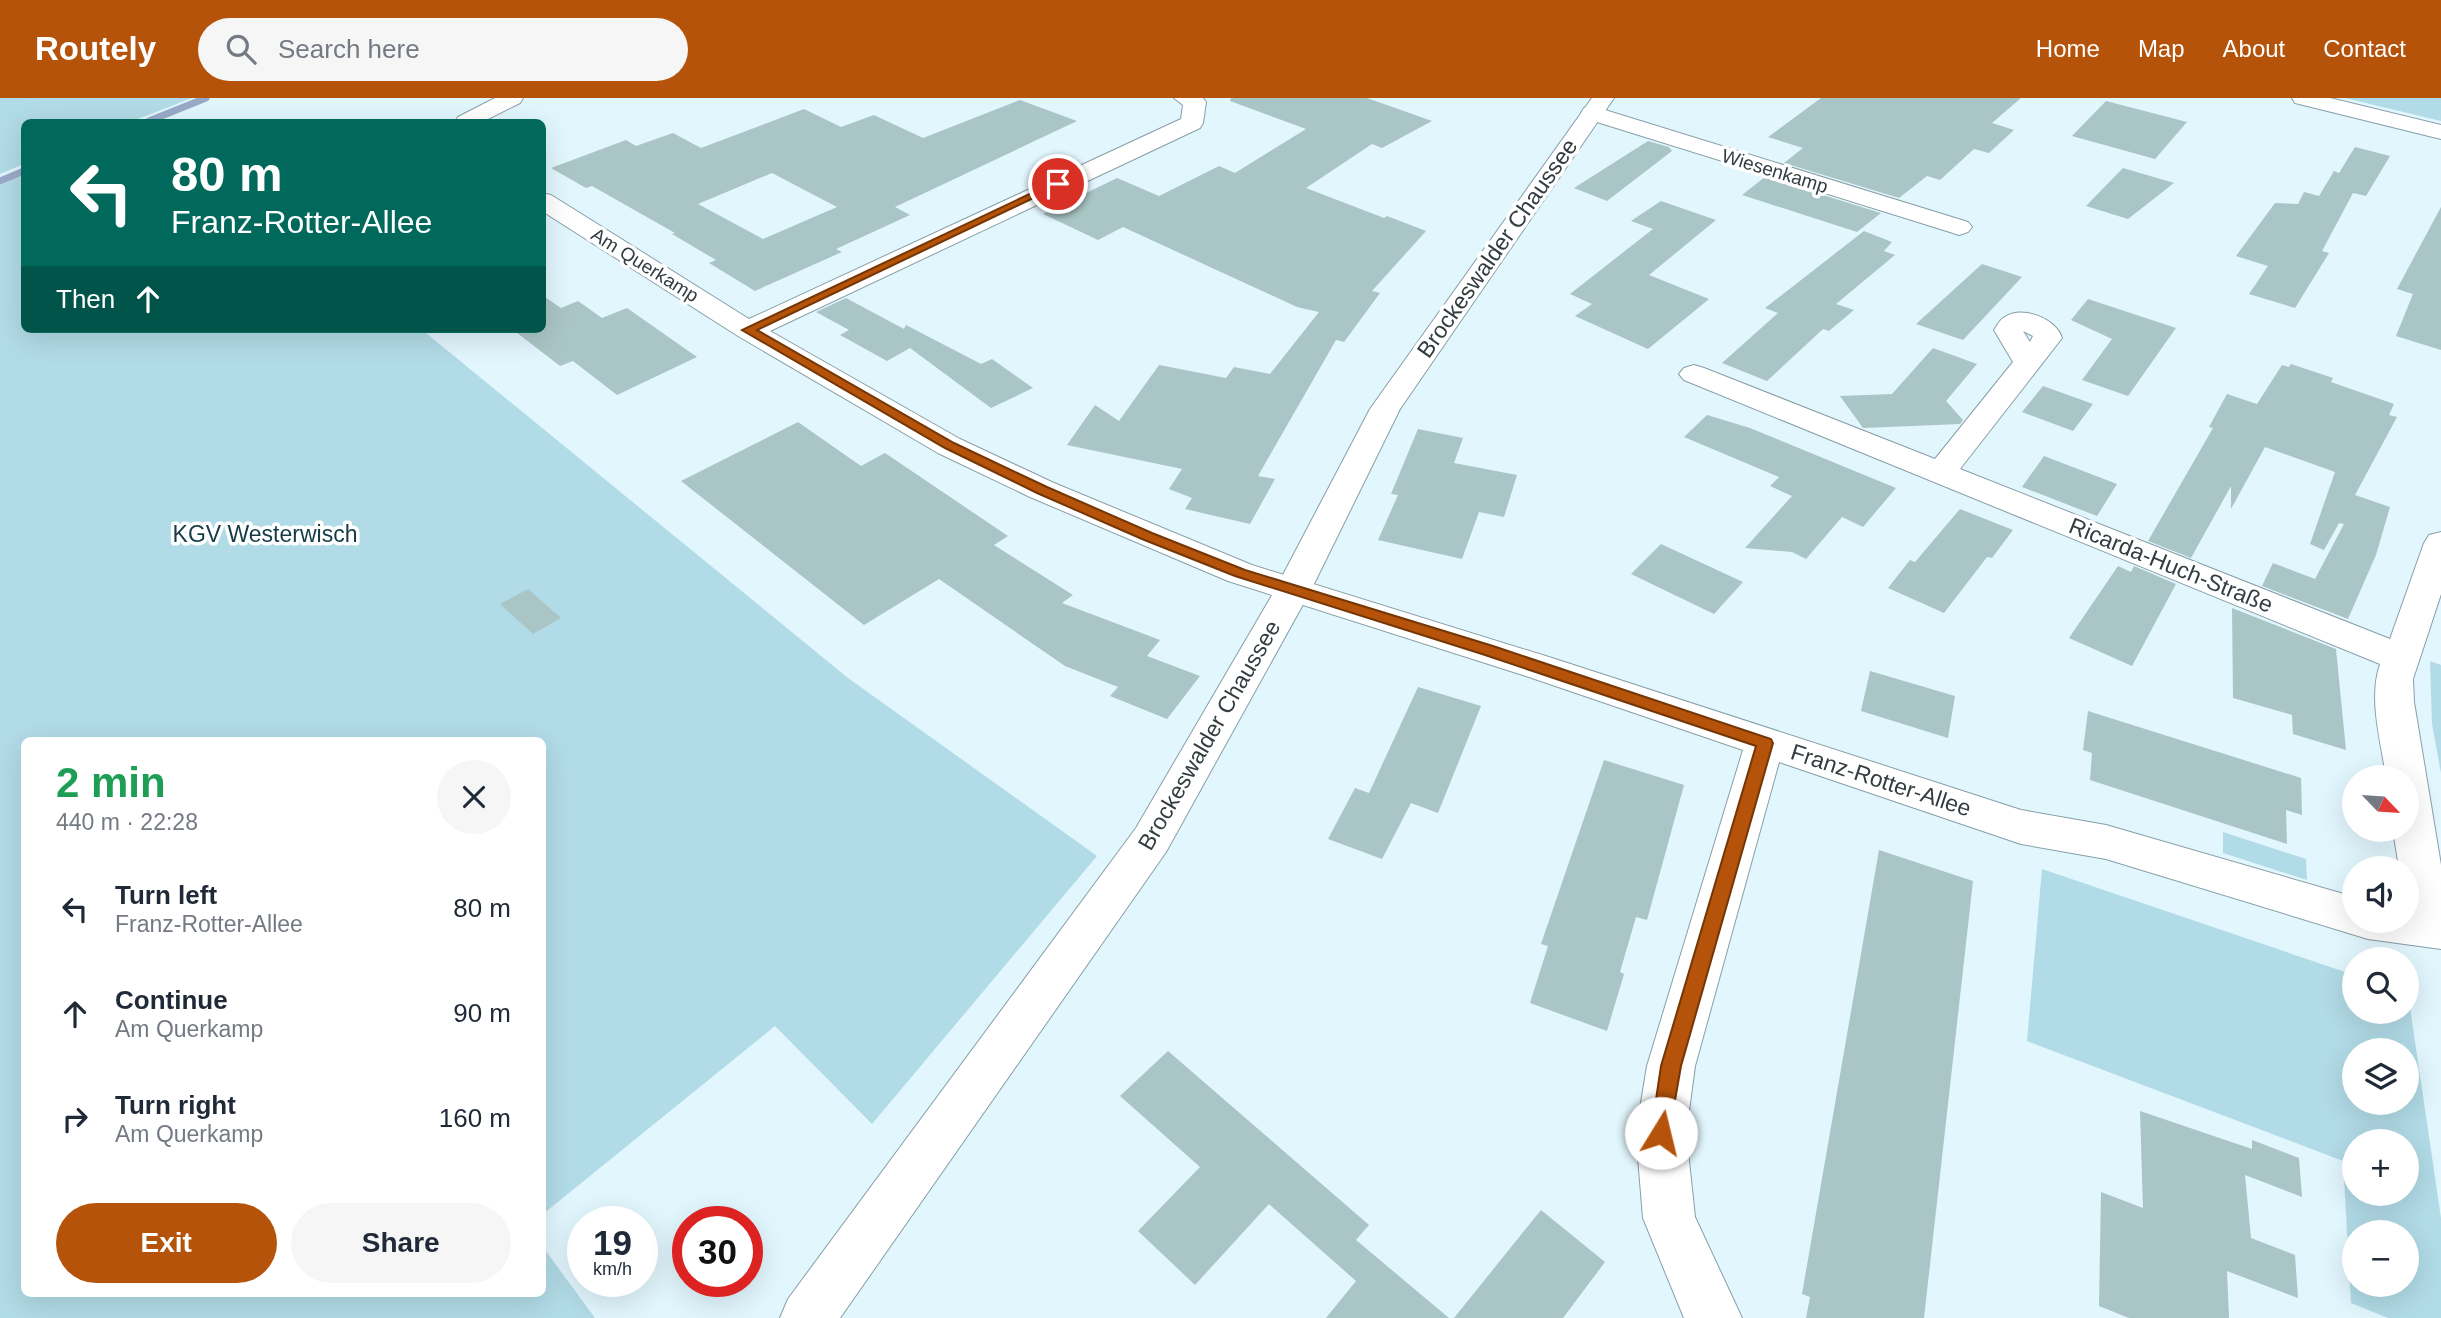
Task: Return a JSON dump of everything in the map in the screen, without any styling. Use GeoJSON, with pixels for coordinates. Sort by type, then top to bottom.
{"type":"FeatureCollection","features":[{"type":"Feature","properties":{"kind":"street"},"geometry":{"type":"LineString","coordinates":[[472,119],[512,98]]}},
{"type":"Feature","properties":{"kind":"street"},"geometry":{"type":"LineString","coordinates":[[748,330],[1192,123],[1195,102],[1185,98]]}},
{"type":"Feature","properties":{"kind":"street"},"geometry":{"type":"LineString","coordinates":[[2303,98],[2441,132]]}},
{"type":"Feature","properties":{"kind":"street","name":"Wiesenkamp"},"geometry":{"type":"LineString","coordinates":[[1597,106],[1959,227]]}},
{"type":"Feature","properties":{"kind":"street","name":"Brockeswalder Chaussee"},"geometry":{"type":"LineString","coordinates":[[807,1318],[1152,840],[1293,590],[1385,409],[1597,106]]}},
{"type":"Feature","properties":{"kind":"street","name":"Am Querkamp"},"geometry":{"type":"LineString","coordinates":[[546,203],[748,330],[949,446],[1042,490],[1240,573],[1293,590]]}},
{"type":"Feature","properties":{"kind":"street"},"geometry":{"type":"LineString","coordinates":[[1941,472],[2029,364]]}},
{"type":"Feature","properties":{"kind":"street","name":"Ricarda-Huch-Straße"},"geometry":{"type":"LineString","coordinates":[[1694,374],[2402,658]]}},
{"type":"Feature","properties":{"kind":"street"},"geometry":{"type":"LineString","coordinates":[[2435,929],[2395,702],[2394,678],[2441,543]]}},
{"type":"Feature","properties":{"kind":"street","name":"Franz-Rotter-Allee"},"geometry":{"type":"LineString","coordinates":[[1293,590],[1526,662],[2021,827],[2106,842],[2342,912]]}},
{"type":"Feature","properties":{"kind":"street"},"geometry":{"type":"LineString","coordinates":[[1715,1318],[1703,1298],[1669,1218],[1661,1133],[1671,1066],[1765,743]]}},
{"type":"Feature","properties":{"kind":"green space"},"geometry":{"type":"Polygon","coordinates":[[[0,98],[192,98],[138,119],[21,119],[21,165],[0,174],[0,98]]]}},
{"type":"Feature","properties":{"kind":"green space"},"geometry":{"type":"Polygon","coordinates":[[[2345,98],[2441,98],[2441,121],[2345,98]]]}},
{"type":"Feature","properties":{"kind":"green space","name":"KGV Westerwisch"},"geometry":{"type":"Polygon","coordinates":[[[21,176],[21,333],[426,333],[848,678],[1097,856],[872,1124],[775,1026],[546,1212],[546,737],[21,737],[21,1297],[546,1297],[546,1251],[567,1280],[567,1297],[580,1297],[595,1318],[0,1318],[0,185],[21,176]]]}},
{"type":"Feature","properties":{"kind":"green space"},"geometry":{"type":"Polygon","coordinates":[[[2430,661],[2441,665],[2441,773],[2432,724],[2430,661]]]}},
{"type":"Feature","properties":{"kind":"green space"},"geometry":{"type":"Polygon","coordinates":[[[2223,832],[2306,859],[2307,880],[2223,853],[2223,832]]]}},
{"type":"Feature","properties":{"kind":"green space"},"geometry":{"type":"Polygon","coordinates":[[[2042,869],[2342,971],[2342,1024],[2412,1024],[2414,1038],[2342,1038],[2342,1115],[2419,1115],[2419,1069],[2441,1218],[2441,1318],[2388,1318],[2351,1303],[2351,1297],[2419,1297],[2419,1220],[2346,1220],[2346,1206],[2419,1206],[2419,1129],[2342,1129],[2342,1161],[2027,1041],[2042,869]]]}},
{"type":"Feature","properties":{"kind":"building"},"geometry":{"type":"Polygon","coordinates":[[[1231,98],[1367,98],[1432,121],[1382,148],[1372,144],[1306,188],[1426,231],[1372,291],[1380,293],[1344,342],[1336,340],[1258,476],[1275,479],[1250,524],[1185,509],[1192,498],[1169,489],[1182,469],[1067,445],[1095,405],[1119,421],[1159,365],[1226,378],[1234,367],[1270,374],[1319,312],[1297,307],[1123,227],[1098,240],[1043,214],[1117,178],[1159,196],[1219,166],[1235,173],[1306,129],[1230,101],[1231,98]]]}},
{"type":"Feature","properties":{"kind":"building"},"geometry":{"type":"Polygon","coordinates":[[[1821,98],[2021,98],[1992,123],[2014,130],[1989,153],[1974,149],[1940,180],[1927,176],[1899,198],[1784,163],[1803,148],[1768,137],[1821,98]]]}},
{"type":"Feature","properties":{"kind":"building"},"geometry":{"type":"Polygon","coordinates":[[[1020,100],[1077,121],[895,207],[910,215],[836,249],[842,252],[755,291],[709,263],[716,260],[672,234],[675,233],[592,186],[586,188],[551,168],[626,140],[636,146],[673,133],[701,148],[804,109],[841,127],[874,115],[923,138],[1020,100]],[[772,173],[698,204],[763,239],[837,207],[772,173]]]}},
{"type":"Feature","properties":{"kind":"building"},"geometry":{"type":"Polygon","coordinates":[[[2106,101],[2187,122],[2155,159],[2072,136],[2106,101]]]}},
{"type":"Feature","properties":{"kind":"building"},"geometry":{"type":"Polygon","coordinates":[[[1648,141],[1669,147],[1672,151],[1607,201],[1574,188],[1648,141]]]}},
{"type":"Feature","properties":{"kind":"building"},"geometry":{"type":"Polygon","coordinates":[[[2355,147],[2390,156],[2366,196],[2353,193],[2322,251],[2329,253],[2295,308],[2249,294],[2268,266],[2236,256],[2275,203],[2298,204],[2304,192],[2319,196],[2334,171],[2339,173],[2355,147]]]}},
{"type":"Feature","properties":{"kind":"building"},"geometry":{"type":"Polygon","coordinates":[[[2123,168],[2174,183],[2128,219],[2086,206],[2123,168]]]}},
{"type":"Feature","properties":{"kind":"building"},"geometry":{"type":"Polygon","coordinates":[[[1765,177],[1881,213],[1857,232],[1742,195],[1765,177]]]}},
{"type":"Feature","properties":{"kind":"building"},"geometry":{"type":"Polygon","coordinates":[[[1661,201],[1716,220],[1649,275],[1709,299],[1648,349],[1575,316],[1592,304],[1570,294],[1653,229],[1631,221],[1661,201]]]}},
{"type":"Feature","properties":{"kind":"building"},"geometry":{"type":"Polygon","coordinates":[[[2441,207],[2441,350],[2396,336],[2413,294],[2397,289],[2441,207]]]}},
{"type":"Feature","properties":{"kind":"building"},"geometry":{"type":"Polygon","coordinates":[[[1864,231],[1892,242],[1884,251],[1895,255],[1836,304],[1854,310],[1829,331],[1823,329],[1767,381],[1722,363],[1778,313],[1765,308],[1864,231]]]}},
{"type":"Feature","properties":{"kind":"building"},"geometry":{"type":"Polygon","coordinates":[[[1982,264],[2022,277],[1963,340],[1916,324],[1982,264]]]}},
{"type":"Feature","properties":{"kind":"building"},"geometry":{"type":"Polygon","coordinates":[[[546,298],[561,308],[578,301],[602,318],[627,308],[697,357],[617,395],[573,361],[560,366],[517,333],[546,333],[546,298]]]}},
{"type":"Feature","properties":{"kind":"building"},"geometry":{"type":"Polygon","coordinates":[[[846,298],[904,329],[906,325],[981,364],[992,359],[1033,388],[991,408],[910,348],[887,361],[840,335],[849,330],[816,312],[846,298]]]}},
{"type":"Feature","properties":{"kind":"building"},"geometry":{"type":"Polygon","coordinates":[[[2088,299],[2176,328],[2128,396],[2082,380],[2112,339],[2071,320],[2088,299]]]}},
{"type":"Feature","properties":{"kind":"building"},"geometry":{"type":"Polygon","coordinates":[[[1933,348],[1977,364],[1946,401],[1963,420],[1960,424],[1863,428],[1840,396],[1892,394],[1933,348]]]}},
{"type":"Feature","properties":{"kind":"building"},"geometry":{"type":"Polygon","coordinates":[[[2291,364],[2333,378],[2331,382],[2394,404],[2389,415],[2397,417],[2355,495],[2390,507],[2376,555],[2348,619],[2262,586],[2273,563],[2315,579],[2344,524],[2339,523],[2324,550],[2310,544],[2335,472],[2265,447],[2231,509],[2231,486],[2191,558],[2148,541],[2213,428],[2209,427],[2227,394],[2257,404],[2282,365],[2289,367],[2291,364]]]}},
{"type":"Feature","properties":{"kind":"building"},"geometry":{"type":"Polygon","coordinates":[[[2043,386],[2093,404],[2073,431],[2022,412],[2043,386]]]}},
{"type":"Feature","properties":{"kind":"building"},"geometry":{"type":"Polygon","coordinates":[[[1707,415],[1750,428],[1896,488],[1863,527],[1842,517],[1806,559],[1792,552],[1745,548],[1792,496],[1770,486],[1779,477],[1684,437],[1707,415]]]}},
{"type":"Feature","properties":{"kind":"building"},"geometry":{"type":"Polygon","coordinates":[[[798,422],[861,466],[885,453],[1008,536],[994,545],[1073,595],[1062,603],[1160,640],[1147,656],[1200,676],[1167,719],[1110,696],[1118,687],[1065,666],[939,579],[864,625],[681,481],[798,422]]]}},
{"type":"Feature","properties":{"kind":"building"},"geometry":{"type":"Polygon","coordinates":[[[1418,429],[1463,438],[1454,463],[1517,475],[1504,517],[1479,512],[1462,559],[1378,540],[1398,495],[1391,494],[1418,429]]]}},
{"type":"Feature","properties":{"kind":"building"},"geometry":{"type":"Polygon","coordinates":[[[2044,456],[2117,484],[2097,516],[2022,487],[2044,456]]]}},
{"type":"Feature","properties":{"kind":"building"},"geometry":{"type":"Polygon","coordinates":[[[1960,509],[2013,530],[1992,558],[1987,557],[1944,613],[1888,588],[1910,560],[1915,562],[1960,509]]]}},
{"type":"Feature","properties":{"kind":"building"},"geometry":{"type":"Polygon","coordinates":[[[1661,544],[1743,582],[1714,614],[1631,574],[1661,544]]]}},
{"type":"Feature","properties":{"kind":"building"},"geometry":{"type":"Polygon","coordinates":[[[2118,566],[2131,572],[2134,566],[2176,584],[2132,666],[2069,638],[2118,566]]]}},
{"type":"Feature","properties":{"kind":"building"},"geometry":{"type":"Polygon","coordinates":[[[528,589],[561,618],[533,634],[500,604],[528,589]]]}},
{"type":"Feature","properties":{"kind":"building"},"geometry":{"type":"Polygon","coordinates":[[[2232,608],[2336,649],[2346,750],[2293,734],[2292,715],[2233,698],[2232,608]]]}},
{"type":"Feature","properties":{"kind":"building"},"geometry":{"type":"Polygon","coordinates":[[[1870,671],[1955,696],[1948,738],[1861,711],[1870,671]]]}},
{"type":"Feature","properties":{"kind":"building"},"geometry":{"type":"Polygon","coordinates":[[[1418,687],[1481,706],[1438,813],[1411,803],[1382,859],[1328,839],[1355,788],[1369,793],[1418,687]]]}},
{"type":"Feature","properties":{"kind":"building"},"geometry":{"type":"Polygon","coordinates":[[[2088,711],[2301,778],[2302,815],[2286,810],[2287,844],[2090,780],[2092,753],[2083,750],[2088,711]]]}},
{"type":"Feature","properties":{"kind":"building"},"geometry":{"type":"Polygon","coordinates":[[[1604,760],[1684,785],[1647,920],[1636,917],[1620,972],[1624,974],[1607,1031],[1530,1003],[1548,946],[1541,944],[1604,760]]]}},
{"type":"Feature","properties":{"kind":"building"},"geometry":{"type":"Polygon","coordinates":[[[1879,850],[1973,881],[1924,1318],[1806,1318],[1810,1297],[1802,1294],[1879,850]]]}},
{"type":"Feature","properties":{"kind":"building"},"geometry":{"type":"Polygon","coordinates":[[[1168,1051],[1369,1225],[1356,1240],[1449,1318],[1326,1318],[1356,1281],[1269,1204],[1195,1285],[1138,1231],[1200,1167],[1120,1096],[1168,1051]]]}},
{"type":"Feature","properties":{"kind":"building"},"geometry":{"type":"Polygon","coordinates":[[[2140,1111],[2252,1149],[2252,1140],[2299,1158],[2302,1197],[2245,1175],[2251,1238],[2295,1255],[2298,1298],[2227,1271],[2229,1318],[2129,1318],[2099,1306],[2101,1192],[2143,1208],[2140,1111]]]}},
{"type":"Feature","properties":{"kind":"building"},"geometry":{"type":"Polygon","coordinates":[[[1541,1210],[1605,1262],[1563,1318],[1454,1318],[1541,1210]]]}},
{"type":"Feature","properties":{"kind":"waterway"},"geometry":{"type":"LineString","coordinates":[[154,119],[206,98]]}},
{"type":"Feature","properties":{"kind":"waterway"},"geometry":{"type":"LineString","coordinates":[[0,181],[21,172]]}},
{"type":"Feature","properties":{"kind":"route"},"geometry":{"type":"LineString","coordinates":[[1058,184],[748,330],[949,446],[1147,536],[1240,573],[1488,650],[1765,743],[1671,1066],[1661,1133]]}}]}
